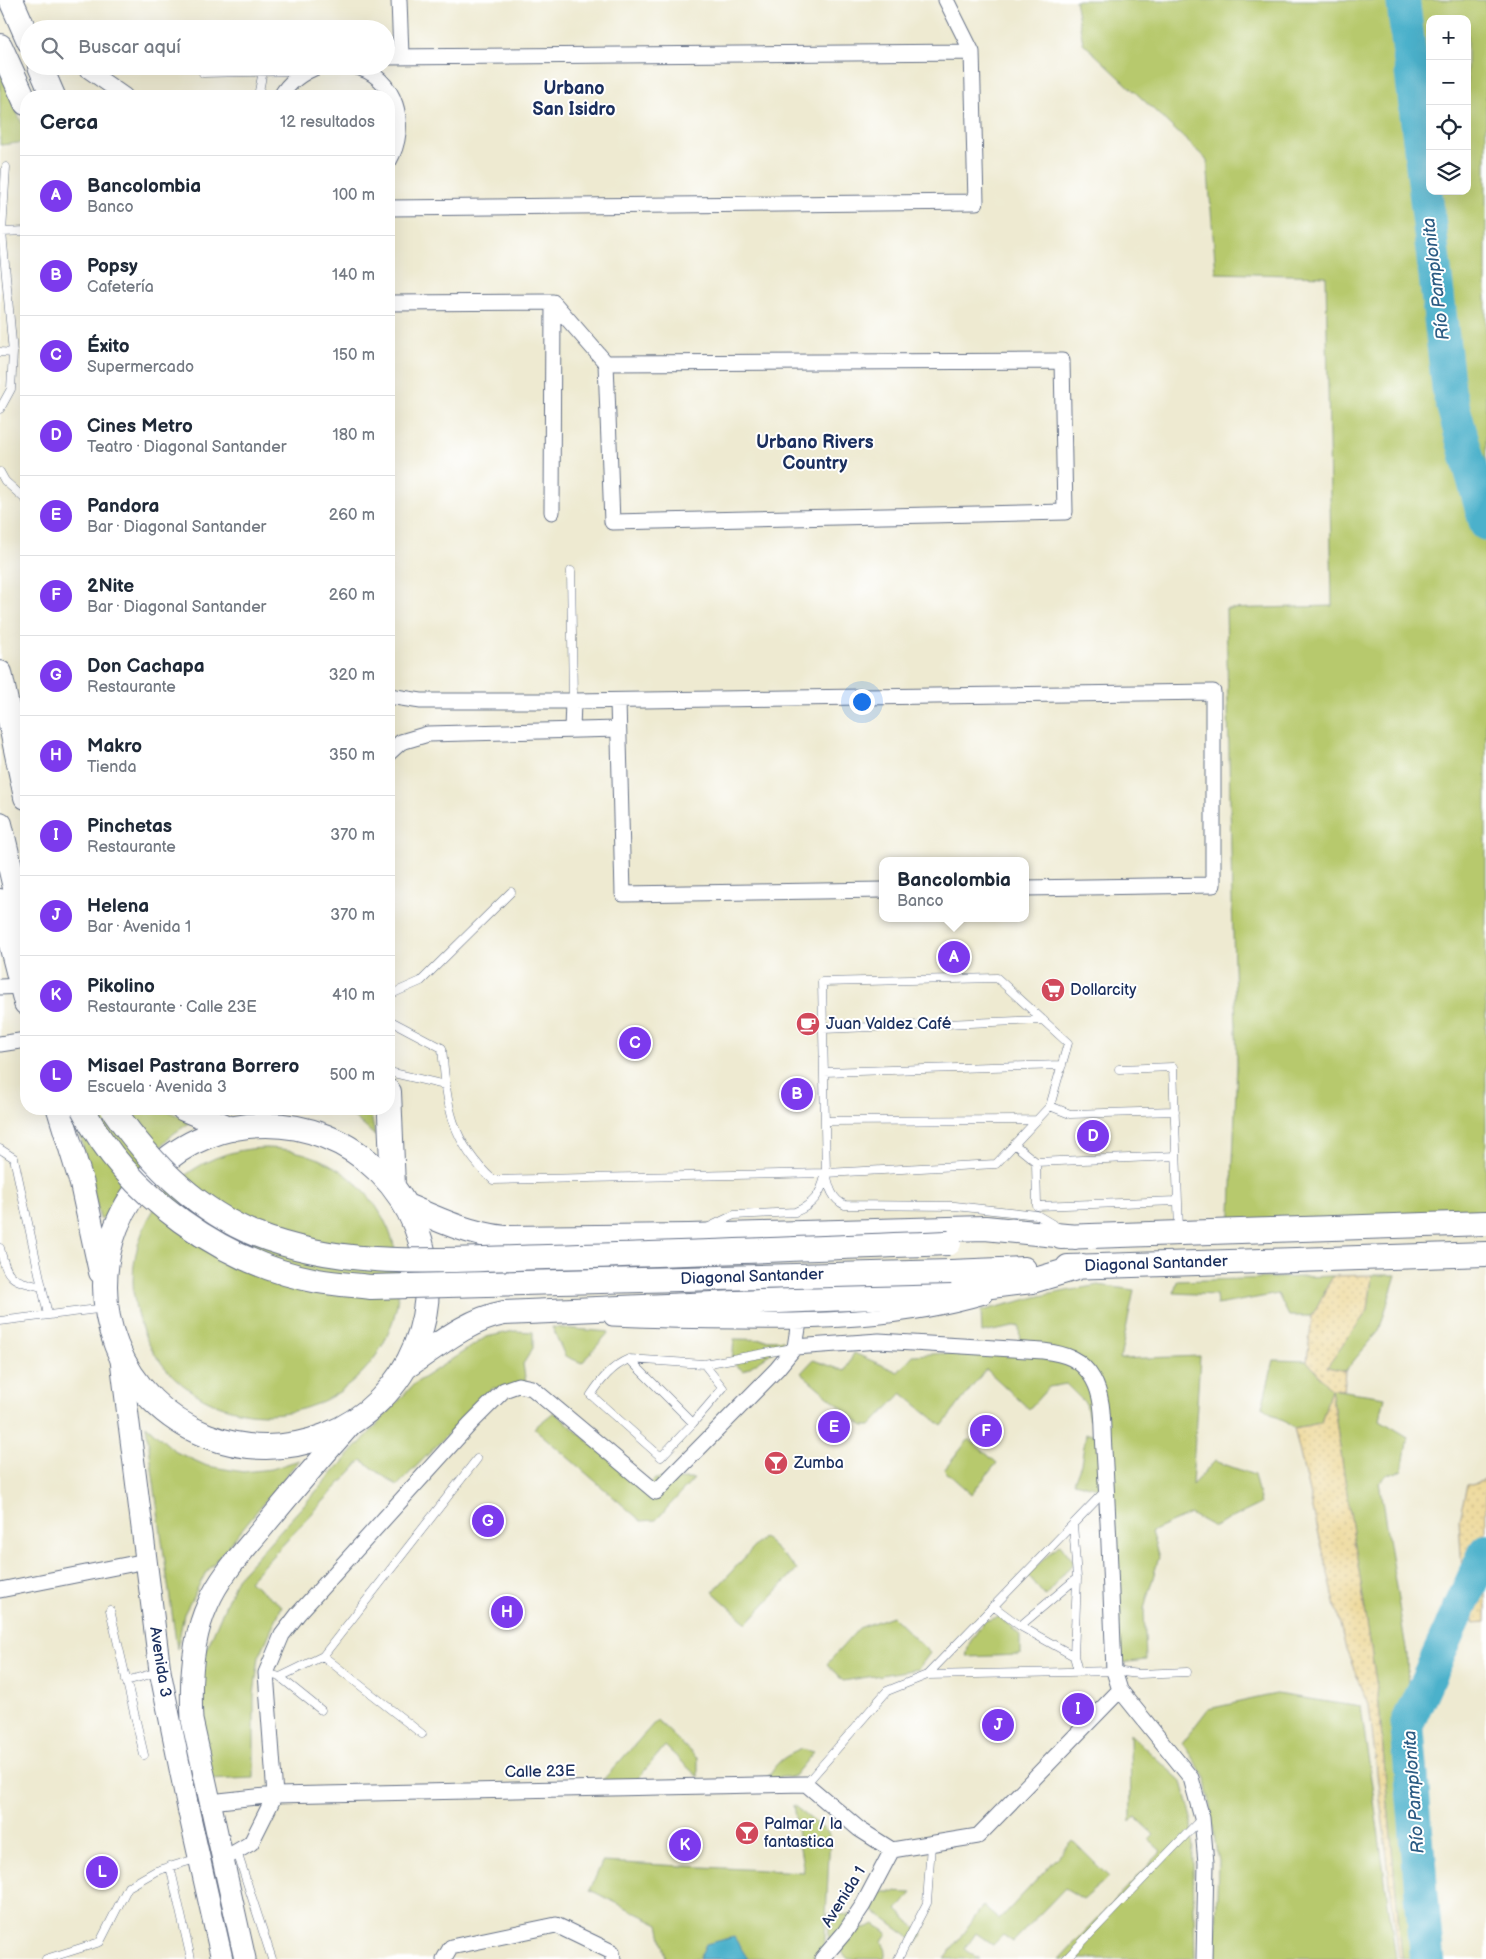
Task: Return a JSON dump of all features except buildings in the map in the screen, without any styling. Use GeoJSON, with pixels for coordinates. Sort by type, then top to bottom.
{"type":"FeatureCollection","features":[{"type":"Feature","properties":{"kind":"main road"},"geometry":{"type":"LineString","coordinates":[[11,0],[21,20]]}},
{"type":"Feature","properties":{"kind":"main road"},"geometry":{"type":"LineString","coordinates":[[0,46],[20,90]]}},
{"type":"Feature","properties":{"kind":"main road"},"geometry":{"type":"LineString","coordinates":[[44,75],[51,90]]}},
{"type":"Feature","properties":{"kind":"main road"},"geometry":{"type":"LineString","coordinates":[[0,673],[16,731],[20,757]]}},
{"type":"Feature","properties":{"kind":"main road"},"geometry":{"type":"LineString","coordinates":[[0,824],[20,909]]}},
{"type":"Feature","properties":{"kind":"main road"},"geometry":{"type":"LineString","coordinates":[[0,901],[16,992]]}},
{"type":"Feature","properties":{"kind":"main road"},"geometry":{"type":"LineString","coordinates":[[61,1115],[82,1184],[109,1326],[122,1360],[143,1392],[172,1418],[197,1432],[224,1442],[263,1448],[302,1443],[339,1430],[355,1420],[385,1394],[405,1367],[424,1320],[428,1286],[420,1237],[400,1196],[372,1164],[360,1154],[332,1139],[310,1131],[288,1126],[256,1125],[232,1129],[201,1139],[180,1151],[160,1166],[137,1190],[120,1218],[114,1233],[106,1268],[105,1298]]}},
{"type":"Feature","properties":{"kind":"main road","name":"Diagonal Santander"},"geometry":{"type":"LineString","coordinates":[[87,1115],[110,1151],[136,1181],[172,1213],[201,1234],[236,1254],[273,1269],[318,1281],[371,1287],[951,1272],[1083,1266],[1486,1254]]}},
{"type":"Feature","properties":{"kind":"main road","name":"Diagonal Santander"},"geometry":{"type":"LineString","coordinates":[[117,1115],[153,1161],[183,1191],[217,1214],[254,1233],[288,1245],[327,1255],[373,1260],[613,1256],[1179,1232],[1486,1222]]}},
{"type":"Feature","properties":{"kind":"main road"},"geometry":{"type":"LineString","coordinates":[[197,1115],[232,1129]]}},
{"type":"Feature","properties":{"kind":"main road"},"geometry":{"type":"LineString","coordinates":[[256,1125],[267,1115]]}},
{"type":"Feature","properties":{"kind":"main road"},"geometry":{"type":"LineString","coordinates":[[391,1115],[400,1196]]}},
{"type":"Feature","properties":{"kind":"main road"},"geometry":{"type":"LineString","coordinates":[[400,1196],[460,1229],[488,1236],[540,1239],[985,1228],[1076,1237]]}},
{"type":"Feature","properties":{"kind":"main road"},"geometry":{"type":"LineString","coordinates":[[405,1367],[458,1331],[482,1318],[504,1313],[852,1299],[944,1293],[1032,1282],[1083,1266]]}},
{"type":"Feature","properties":{"kind":"main road","name":"Avenida 3"},"geometry":{"type":"LineString","coordinates":[[122,1360],[160,1671],[222,1959]]}},
{"type":"Feature","properties":{"kind":"main road","name":"Avenida 3"},"geometry":{"type":"LineString","coordinates":[[245,1959],[229,1856],[210,1802],[196,1741],[191,1703],[192,1671],[204,1614],[224,1576],[244,1549],[355,1420]]}},
{"type":"Feature","properties":{"kind":"street"},"geometry":{"type":"LineString","coordinates":[[395,47],[400,0]]}},
{"type":"Feature","properties":{"kind":"street"},"geometry":{"type":"LineString","coordinates":[[395,208],[976,202],[972,52],[946,0]]}},
{"type":"Feature","properties":{"kind":"street"},"geometry":{"type":"LineString","coordinates":[[395,56],[972,52]]}},
{"type":"Feature","properties":{"kind":"street"},"geometry":{"type":"LineString","coordinates":[[95,75],[116,90]]}},
{"type":"Feature","properties":{"kind":"street"},"geometry":{"type":"LineString","coordinates":[[286,90],[304,75]]}},
{"type":"Feature","properties":{"kind":"street"},"geometry":{"type":"LineString","coordinates":[[373,75],[378,78],[388,90]]}},
{"type":"Feature","properties":{"kind":"street"},"geometry":{"type":"LineString","coordinates":[[395,104],[398,111],[400,130],[395,150]]}},
{"type":"Feature","properties":{"kind":"street"},"geometry":{"type":"LineString","coordinates":[[395,303],[553,302],[606,363],[612,522],[1065,512],[1062,361],[606,363]]}},
{"type":"Feature","properties":{"kind":"street"},"geometry":{"type":"LineString","coordinates":[[552,512],[553,302]]}},
{"type":"Feature","properties":{"kind":"street"},"geometry":{"type":"LineString","coordinates":[[395,697],[421,701],[618,701],[1213,692],[1213,885],[1029,888]]}},
{"type":"Feature","properties":{"kind":"street"},"geometry":{"type":"LineString","coordinates":[[572,730],[573,701]]}},
{"type":"Feature","properties":{"kind":"street"},"geometry":{"type":"LineString","coordinates":[[618,701],[623,894],[879,890]]}},
{"type":"Feature","properties":{"kind":"street"},"geometry":{"type":"LineString","coordinates":[[395,748],[401,742],[428,734],[618,729]]}},
{"type":"Feature","properties":{"kind":"street"},"geometry":{"type":"LineString","coordinates":[[0,1044],[20,1041]]}},
{"type":"Feature","properties":{"kind":"street"},"geometry":{"type":"LineString","coordinates":[[562,1310],[623,1319],[799,1322],[861,1319],[927,1310],[1032,1282]]}},
{"type":"Feature","properties":{"kind":"street"},"geometry":{"type":"LineString","coordinates":[[229,1856],[251,1842],[275,1795],[273,1675],[282,1635],[298,1614],[470,1424],[504,1390],[518,1386],[532,1388],[656,1492],[777,1369],[795,1348],[799,1322]]}},
{"type":"Feature","properties":{"kind":"street"},"geometry":{"type":"LineString","coordinates":[[795,1348],[879,1341],[1012,1348],[1068,1355],[1084,1367],[1093,1379],[1100,1394],[1114,1671],[1120,1690],[1191,1778],[1202,1818],[1206,1863],[1204,1959]]}},
{"type":"Feature","properties":{"kind":"street"},"geometry":{"type":"LineString","coordinates":[[0,1590],[146,1562]]}},
{"type":"Feature","properties":{"kind":"street"},"geometry":{"type":"LineString","coordinates":[[806,1784],[858,1829],[892,1850],[978,1836],[1120,1690]]}},
{"type":"Feature","properties":{"kind":"street","name":"Calle 23E"},"geometry":{"type":"LineString","coordinates":[[210,1802],[275,1795],[806,1784]]}},
{"type":"Feature","properties":{"kind":"street","name":"Avenida 1"},"geometry":{"type":"LineString","coordinates":[[823,1959],[845,1932],[863,1905],[892,1850]]}},
{"type":"Feature","properties":{"kind":"street"},"geometry":{"type":"LineString","coordinates":[[444,1959],[451,1947],[556,1925],[612,1952],[614,1959]]}},
{"type":"Feature","properties":{"kind":"lane"},"geometry":{"type":"LineString","coordinates":[[259,90],[262,75]]}},
{"type":"Feature","properties":{"kind":"lane"},"geometry":{"type":"LineString","coordinates":[[0,409],[10,389],[13,354],[2,232],[6,166]]}},
{"type":"Feature","properties":{"kind":"lane"},"geometry":{"type":"LineString","coordinates":[[2,232],[20,231]]}},
{"type":"Feature","properties":{"kind":"lane"},"geometry":{"type":"LineString","coordinates":[[0,352],[13,354]]}},
{"type":"Feature","properties":{"kind":"lane"},"geometry":{"type":"LineString","coordinates":[[0,472],[5,481],[20,495]]}},
{"type":"Feature","properties":{"kind":"lane"},"geometry":{"type":"LineString","coordinates":[[571,571],[573,701]]}},
{"type":"Feature","properties":{"kind":"lane"},"geometry":{"type":"LineString","coordinates":[[395,992],[422,981],[511,892]]}},
{"type":"Feature","properties":{"kind":"lane"},"geometry":{"type":"LineString","coordinates":[[395,1023],[442,1048],[445,1085],[452,1119],[461,1142],[476,1165],[493,1180],[826,1173],[996,1164],[1050,1106],[1068,1043],[997,978],[822,982],[826,1173],[829,1189],[836,1200],[845,1205],[955,1206],[1037,1215],[1076,1237]]}},
{"type":"Feature","properties":{"kind":"lane"},"geometry":{"type":"LineString","coordinates":[[822,1029],[1043,1020]]}},
{"type":"Feature","properties":{"kind":"lane"},"geometry":{"type":"LineString","coordinates":[[824,1072],[1062,1065]]}},
{"type":"Feature","properties":{"kind":"lane"},"geometry":{"type":"LineString","coordinates":[[1119,1069],[1174,1067],[1179,1232]]}},
{"type":"Feature","properties":{"kind":"lane"},"geometry":{"type":"LineString","coordinates":[[395,1073],[445,1085]]}},
{"type":"Feature","properties":{"kind":"lane"},"geometry":{"type":"LineString","coordinates":[[1050,1106],[1070,1114],[1175,1111]]}},
{"type":"Feature","properties":{"kind":"lane"},"geometry":{"type":"LineString","coordinates":[[825,1121],[1037,1120]]}},
{"type":"Feature","properties":{"kind":"lane"},"geometry":{"type":"LineString","coordinates":[[1014,1144],[1036,1162],[1176,1156]]}},
{"type":"Feature","properties":{"kind":"lane"},"geometry":{"type":"LineString","coordinates":[[0,1149],[14,1158],[48,1315]]}},
{"type":"Feature","properties":{"kind":"lane"},"geometry":{"type":"LineString","coordinates":[[1036,1162],[1037,1206],[1177,1201]]}},
{"type":"Feature","properties":{"kind":"lane"},"geometry":{"type":"LineString","coordinates":[[689,1236],[734,1215],[795,1212],[803,1209],[816,1198],[822,1188],[826,1173]]}},
{"type":"Feature","properties":{"kind":"lane"},"geometry":{"type":"LineString","coordinates":[[0,1248],[5,1270],[19,1282],[42,1287]]}},
{"type":"Feature","properties":{"kind":"lane"},"geometry":{"type":"LineString","coordinates":[[0,1321],[48,1315],[105,1298]]}},
{"type":"Feature","properties":{"kind":"lane"},"geometry":{"type":"LineString","coordinates":[[704,1364],[724,1388],[661,1456],[591,1395],[602,1378],[620,1363],[629,1360],[704,1364],[795,1348]]}},
{"type":"Feature","properties":{"kind":"lane"},"geometry":{"type":"LineString","coordinates":[[629,1360],[693,1423]]}},
{"type":"Feature","properties":{"kind":"lane"},"geometry":{"type":"LineString","coordinates":[[273,1675],[324,1656],[477,1459]]}},
{"type":"Feature","properties":{"kind":"lane"},"geometry":{"type":"LineString","coordinates":[[927,1676],[1106,1490]]}},
{"type":"Feature","properties":{"kind":"lane"},"geometry":{"type":"LineString","coordinates":[[1073,1524],[1077,1578],[1074,1656],[1078,1671]]}},
{"type":"Feature","properties":{"kind":"lane"},"geometry":{"type":"LineString","coordinates":[[1020,1626],[1077,1578]]}},
{"type":"Feature","properties":{"kind":"lane"},"geometry":{"type":"LineString","coordinates":[[993,1606],[1020,1626],[1074,1656]]}},
{"type":"Feature","properties":{"kind":"lane"},"geometry":{"type":"LineString","coordinates":[[110,1610],[144,1755]]}},
{"type":"Feature","properties":{"kind":"lane"},"geometry":{"type":"LineString","coordinates":[[324,1656],[422,1734]]}},
{"type":"Feature","properties":{"kind":"lane"},"geometry":{"type":"LineString","coordinates":[[126,1681],[160,1671]]}},
{"type":"Feature","properties":{"kind":"lane"},"geometry":{"type":"LineString","coordinates":[[806,1784],[887,1691],[927,1676],[1078,1671],[1114,1671],[1139,1674],[1187,1672]]}},
{"type":"Feature","properties":{"kind":"lane"},"geometry":{"type":"LineString","coordinates":[[273,1675],[321,1710]]}},
{"type":"Feature","properties":{"kind":"lane"},"geometry":{"type":"LineString","coordinates":[[1066,1959],[1202,1818]]}},
{"type":"Feature","properties":{"kind":"lane"},"geometry":{"type":"LineString","coordinates":[[898,1959],[927,1903],[931,1844]]}},
{"type":"Feature","properties":{"kind":"lane"},"geometry":{"type":"LineString","coordinates":[[229,1856],[272,1959]]}},
{"type":"Feature","properties":{"kind":"lane"},"geometry":{"type":"LineString","coordinates":[[46,1959],[100,1942],[128,1887],[156,1871],[199,1858]]}},
{"type":"Feature","properties":{"kind":"lane"},"geometry":{"type":"LineString","coordinates":[[170,1866],[192,1959]]}},
{"type":"Feature","properties":{"kind":"green space"},"geometry":{"type":"Polygon","coordinates":[[[1075,0],[1486,0],[1486,1217],[1230,1236],[1237,1062],[1226,609],[1332,606],[1326,276],[1216,273],[1207,160],[1083,43],[1075,0]]]}},
{"type":"Feature","properties":{"kind":"green space"},"geometry":{"type":"Polygon","coordinates":[[[0,72],[20,119],[20,143],[0,145],[0,72]]]}},
{"type":"Feature","properties":{"kind":"green space"},"geometry":{"type":"Polygon","coordinates":[[[75,1115],[176,1115],[191,1122],[173,1134],[120,1194],[111,1217],[100,1219],[75,1115]]]}},
{"type":"Feature","properties":{"kind":"green space"},"geometry":{"type":"Polygon","coordinates":[[[350,1115],[371,1115],[375,1136],[350,1115]]]}},
{"type":"Feature","properties":{"kind":"green space"},"geometry":{"type":"Polygon","coordinates":[[[266,1148],[292,1151],[317,1158],[340,1170],[360,1187],[377,1207],[389,1230],[396,1255],[399,1281],[396,1307],[389,1332],[377,1355],[360,1375],[340,1392],[317,1404],[292,1411],[266,1414],[240,1411],[215,1404],[192,1392],[172,1375],[155,1355],[143,1332],[136,1307],[133,1281],[136,1255],[143,1230],[155,1207],[172,1187],[192,1170],[215,1158],[240,1151],[266,1148]]]}},
{"type":"Feature","properties":{"kind":"green space"},"geometry":{"type":"Polygon","coordinates":[[[1372,1275],[1396,1275],[1379,1331],[1345,1371],[1326,1367],[1368,1310],[1372,1275]]]}},
{"type":"Feature","properties":{"kind":"green space"},"geometry":{"type":"Polygon","coordinates":[[[1333,1276],[1312,1316],[1289,1316],[1278,1294],[1217,1305],[1216,1295],[1174,1293],[1177,1281],[1333,1276]]]}},
{"type":"Feature","properties":{"kind":"green space"},"geometry":{"type":"Polygon","coordinates":[[[1098,1285],[1134,1290],[1120,1359],[1200,1356],[1192,1485],[1215,1461],[1254,1475],[1261,1504],[1214,1527],[1190,1514],[1151,1532],[1159,1557],[1144,1609],[1146,1660],[1120,1663],[1103,1392],[1088,1366],[1020,1345],[1019,1326],[982,1333],[981,1311],[1040,1296],[1098,1285]]]}},
{"type":"Feature","properties":{"kind":"green space"},"geometry":{"type":"Polygon","coordinates":[[[552,1327],[609,1332],[582,1363],[565,1356],[552,1327]]]}},
{"type":"Feature","properties":{"kind":"green space"},"geometry":{"type":"Polygon","coordinates":[[[514,1331],[533,1332],[533,1348],[523,1364],[527,1390],[493,1388],[397,1486],[362,1460],[249,1581],[282,1606],[259,1657],[254,1694],[254,1778],[207,1780],[197,1723],[204,1655],[237,1578],[414,1384],[486,1337],[514,1331]]]}},
{"type":"Feature","properties":{"kind":"green space"},"geometry":{"type":"Polygon","coordinates":[[[734,1339],[783,1340],[782,1346],[744,1371],[732,1363],[734,1339]]]}},
{"type":"Feature","properties":{"kind":"green space"},"geometry":{"type":"Polygon","coordinates":[[[1004,1350],[1066,1356],[1084,1369],[1100,1416],[1089,1420],[1086,1404],[1066,1384],[1049,1387],[1029,1409],[986,1369],[942,1426],[902,1393],[870,1426],[863,1426],[801,1373],[813,1360],[845,1371],[854,1353],[898,1372],[913,1355],[1004,1350]]]}},
{"type":"Feature","properties":{"kind":"green space"},"geometry":{"type":"Polygon","coordinates":[[[1274,1360],[1307,1361],[1331,1389],[1385,1397],[1380,1420],[1408,1437],[1402,1471],[1388,1474],[1379,1482],[1407,1655],[1415,1959],[1402,1959],[1378,1695],[1331,1390],[1321,1423],[1294,1428],[1262,1407],[1274,1360]]]}},
{"type":"Feature","properties":{"kind":"green space"},"geometry":{"type":"Polygon","coordinates":[[[554,1412],[644,1489],[655,1479],[694,1479],[656,1520],[641,1521],[534,1428],[554,1412]]]}},
{"type":"Feature","properties":{"kind":"green space"},"geometry":{"type":"Polygon","coordinates":[[[146,1425],[176,1452],[207,1466],[243,1472],[272,1469],[299,1460],[205,1574],[184,1614],[177,1649],[146,1425]]]}},
{"type":"Feature","properties":{"kind":"green space"},"geometry":{"type":"Polygon","coordinates":[[[1086,1434],[1102,1434],[1106,1490],[1074,1482],[1081,1464],[1086,1434]]]}},
{"type":"Feature","properties":{"kind":"green space"},"geometry":{"type":"Polygon","coordinates":[[[969,1439],[997,1463],[971,1494],[944,1470],[969,1439]]]}},
{"type":"Feature","properties":{"kind":"green space"},"geometry":{"type":"Polygon","coordinates":[[[763,1537],[797,1569],[747,1623],[713,1592],[763,1537]]]}},
{"type":"Feature","properties":{"kind":"green space"},"geometry":{"type":"Polygon","coordinates":[[[1060,1544],[1074,1562],[1045,1596],[1027,1575],[1060,1544]]]}},
{"type":"Feature","properties":{"kind":"green space"},"geometry":{"type":"Polygon","coordinates":[[[892,1616],[930,1653],[918,1669],[843,1681],[827,1664],[859,1628],[892,1616]]]}},
{"type":"Feature","properties":{"kind":"green space"},"geometry":{"type":"Polygon","coordinates":[[[999,1617],[1020,1635],[1020,1655],[966,1657],[969,1644],[984,1621],[999,1617]]]}},
{"type":"Feature","properties":{"kind":"green space"},"geometry":{"type":"Polygon","coordinates":[[[1276,1694],[1361,1707],[1396,1959],[1215,1959],[1218,1862],[1206,1778],[1182,1743],[1208,1709],[1276,1694]]]}},
{"type":"Feature","properties":{"kind":"green space"},"geometry":{"type":"Polygon","coordinates":[[[657,1720],[698,1759],[698,1777],[665,1746],[631,1787],[602,1781],[657,1720]]]}},
{"type":"Feature","properties":{"kind":"green space"},"geometry":{"type":"Polygon","coordinates":[[[1130,1734],[1182,1782],[1192,1818],[1195,1959],[1059,1959],[1162,1851],[1149,1839],[1154,1834],[1136,1817],[1131,1822],[1130,1734]]]}},
{"type":"Feature","properties":{"kind":"green space"},"geometry":{"type":"Polygon","coordinates":[[[802,1749],[814,1752],[794,1776],[767,1779],[781,1760],[802,1749]]]}},
{"type":"Feature","properties":{"kind":"green space"},"geometry":{"type":"Polygon","coordinates":[[[793,1805],[830,1834],[824,1959],[666,1959],[659,1924],[590,1890],[602,1862],[804,1872],[793,1805]]]}},
{"type":"Feature","properties":{"kind":"green space"},"geometry":{"type":"Polygon","coordinates":[[[1073,1841],[1109,1877],[1083,1899],[1065,1888],[1013,1942],[1003,1935],[993,1945],[976,1933],[965,1949],[980,1959],[944,1959],[983,1906],[999,1920],[1073,1841]]]}},
{"type":"Feature","properties":{"kind":"green space"},"geometry":{"type":"Polygon","coordinates":[[[867,1891],[912,1893],[897,1910],[923,1934],[917,1943],[864,1904],[867,1891]]]}},
{"type":"Feature","properties":{"kind":"green space"},"geometry":{"type":"Polygon","coordinates":[[[828,1914],[852,1915],[854,1933],[875,1924],[887,1933],[882,1941],[886,1951],[884,1959],[848,1959],[842,1952],[843,1946],[829,1946],[828,1914]]]}},
{"type":"Feature","properties":{"kind":"sand"},"geometry":{"type":"Polygon","coordinates":[[[1372,1275],[1368,1310],[1327,1367],[1345,1371],[1343,1390],[1331,1389],[1307,1361],[1312,1316],[1333,1276],[1372,1275]]]}},
{"type":"Feature","properties":{"kind":"sand"},"geometry":{"type":"Polygon","coordinates":[[[1331,1389],[1378,1695],[1402,1959],[1399,1959],[1369,1705],[1346,1650],[1294,1428],[1321,1423],[1331,1389]]]}},
{"type":"Feature","properties":{"kind":"sand"},"geometry":{"type":"Polygon","coordinates":[[[1486,1480],[1486,1622],[1475,1623],[1462,1574],[1459,1519],[1467,1485],[1486,1480]]]}},
{"type":"Feature","properties":{"kind":"water"},"geometry":{"type":"Polygon","coordinates":[[[734,1937],[748,1959],[699,1959],[706,1944],[734,1937]]]}},
{"type":"Feature","properties":{"kind":"waterway","name":"Río Pamplonita"},"geometry":{"type":"LineString","coordinates":[[1403,0],[1449,392],[1486,524]]}},
{"type":"Feature","properties":{"kind":"waterway","name":"Río Pamplonita"},"geometry":{"type":"LineString","coordinates":[[1427,1959],[1407,1724],[1486,1551]]}},
{"type":"Feature","properties":{"kind":"place","name":"Bancolombia"},"geometry":{"type":"Point","coordinates":[954,957]}},
{"type":"Feature","properties":{"kind":"place","name":"Dollarcity"},"geometry":{"type":"Point","coordinates":[1053,990]}},
{"type":"Feature","properties":{"kind":"place","name":"Juan Valdez Café"},"geometry":{"type":"Point","coordinates":[808,1024]}},
{"type":"Feature","properties":{"kind":"place","name":"Éxito"},"geometry":{"type":"Point","coordinates":[635,1043]}},
{"type":"Feature","properties":{"kind":"place","name":"Popsy"},"geometry":{"type":"Point","coordinates":[797,1094]}},
{"type":"Feature","properties":{"kind":"place","name":"Cines Metro"},"geometry":{"type":"Point","coordinates":[1093,1136]}},
{"type":"Feature","properties":{"kind":"place","name":"Pandora"},"geometry":{"type":"Point","coordinates":[834,1427]}},
{"type":"Feature","properties":{"kind":"place","name":"2Nite"},"geometry":{"type":"Point","coordinates":[986,1431]}},
{"type":"Feature","properties":{"kind":"place","name":"Zumba"},"geometry":{"type":"Point","coordinates":[776,1463]}},
{"type":"Feature","properties":{"kind":"place","name":"Don Cachapa"},"geometry":{"type":"Point","coordinates":[488,1521]}},
{"type":"Feature","properties":{"kind":"place","name":"Makro"},"geometry":{"type":"Point","coordinates":[507,1612]}},
{"type":"Feature","properties":{"kind":"place","name":"Pinchetas"},"geometry":{"type":"Point","coordinates":[1078,1709]}},
{"type":"Feature","properties":{"kind":"place","name":"Helena"},"geometry":{"type":"Point","coordinates":[998,1725]}},
{"type":"Feature","properties":{"kind":"place","name":"Palmar / la fantastica"},"geometry":{"type":"Point","coordinates":[747,1833]}},
{"type":"Feature","properties":{"kind":"place","name":"Pikolino"},"geometry":{"type":"Point","coordinates":[685,1845]}},
{"type":"Feature","properties":{"kind":"place","name":"Misael Pastrana Borrero"},"geometry":{"type":"Point","coordinates":[102,1872]}},
{"type":"Feature","properties":{"kind":"district","name":"Urbano San Isidro"},"geometry":{"type":"Point","coordinates":[574,98]}},
{"type":"Feature","properties":{"kind":"district","name":"Urbano Rivers Country"},"geometry":{"type":"Point","coordinates":[815,452]}}]}
